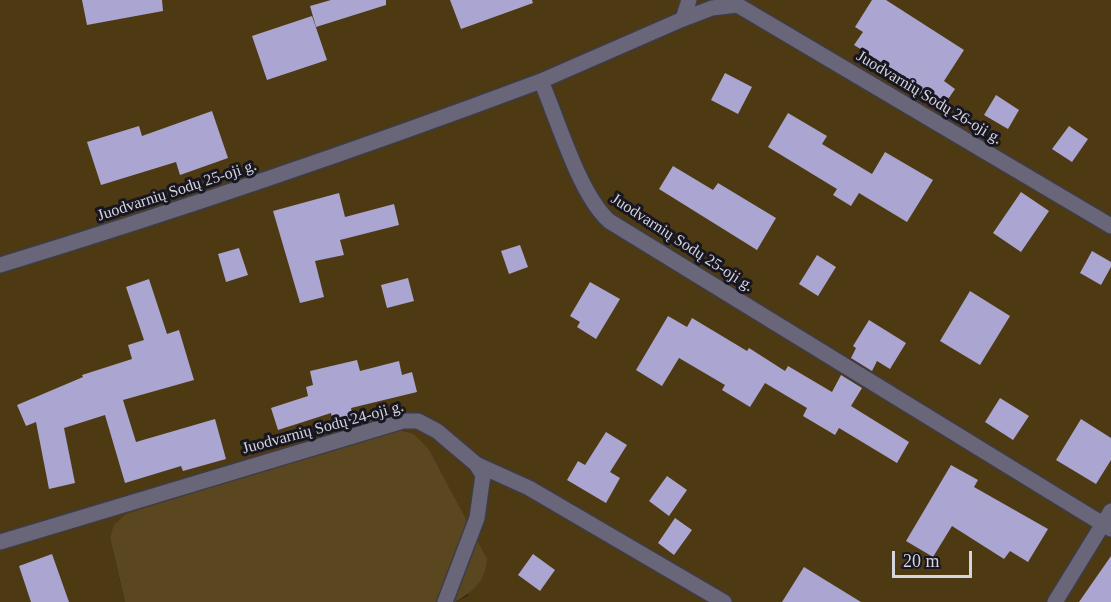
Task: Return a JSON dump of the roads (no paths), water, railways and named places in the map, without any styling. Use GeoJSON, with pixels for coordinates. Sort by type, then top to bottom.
{"type":"FeatureCollection","features":[{"type":"Feature","properties":{"kind":"street"},"geometry":{"type":"LineString","coordinates":[[683,19],[689,0]]}},
{"type":"Feature","properties":{"kind":"street"},"geometry":{"type":"LineString","coordinates":[[541,81],[683,19],[733,3]]}},
{"type":"Feature","properties":{"kind":"street","name":"Juodvarnių Sodų 26-oji g."},"geometry":{"type":"LineString","coordinates":[[733,3],[1111,226]]}},
{"type":"Feature","properties":{"kind":"street","name":"Juodvarnių Sodų 25-oji g."},"geometry":{"type":"LineString","coordinates":[[0,265],[174,212],[351,152],[541,81],[596,210],[609,221],[1108,522]]}},
{"type":"Feature","properties":{"kind":"street","name":"Juodvarnių Sodų 24-oji g."},"geometry":{"type":"LineString","coordinates":[[0,542],[403,421],[418,421],[437,431],[476,464],[529,488],[724,602]]}},
{"type":"Feature","properties":{"kind":"street"},"geometry":{"type":"LineString","coordinates":[[445,602],[477,518],[483,475],[476,464]]}},
{"type":"Feature","properties":{"kind":"street"},"geometry":{"type":"LineString","coordinates":[[1055,602],[1108,522]]}}]}
